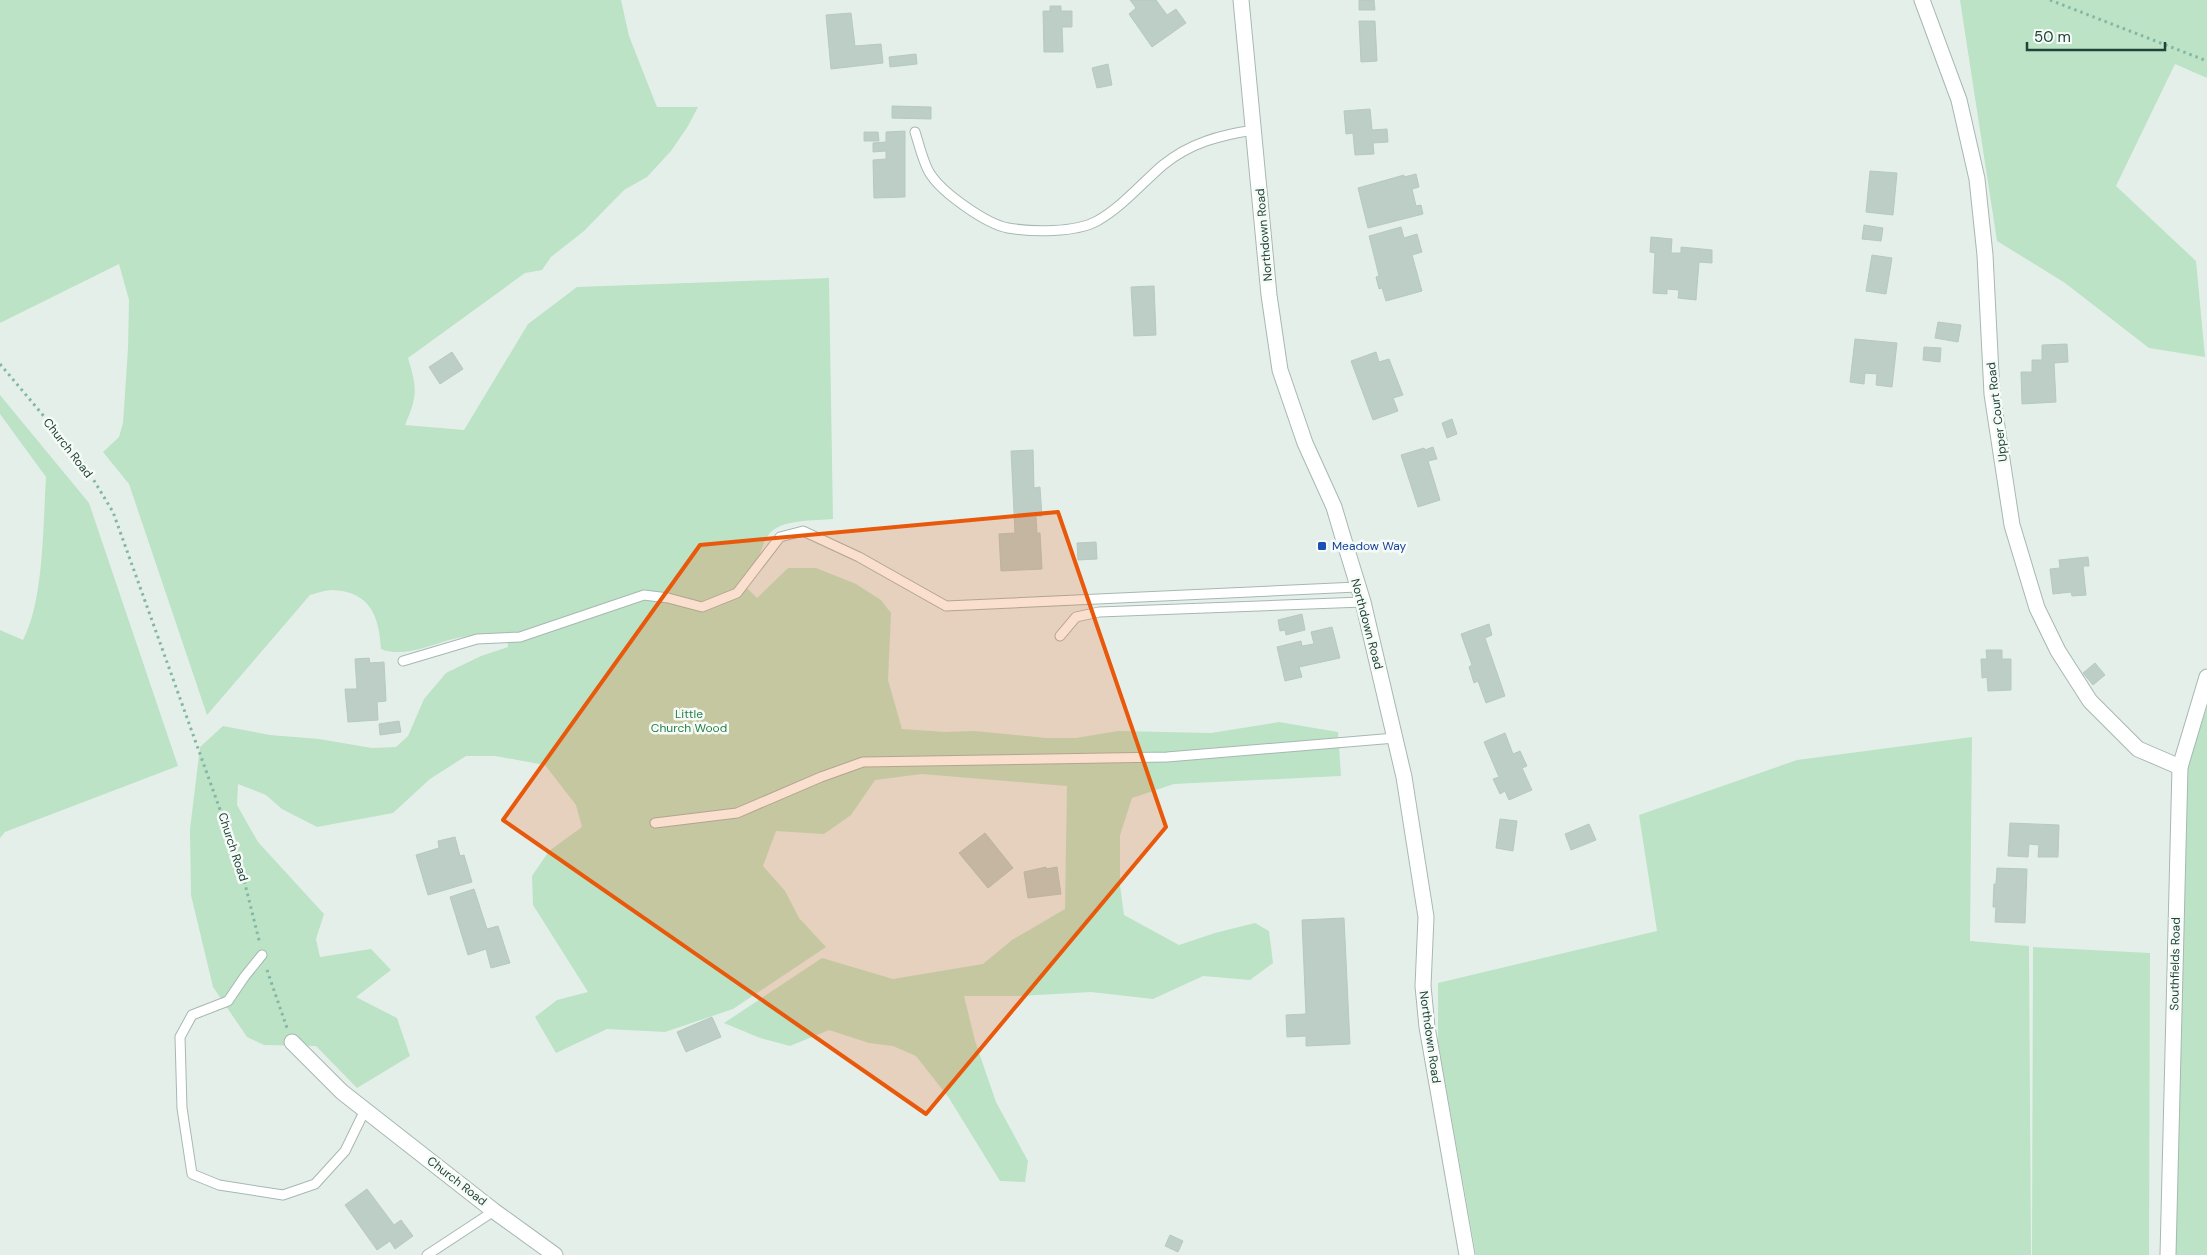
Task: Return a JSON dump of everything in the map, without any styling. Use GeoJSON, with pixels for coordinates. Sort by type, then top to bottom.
{"type":"FeatureCollection","features":[{"type":"Feature","properties":{"kind":"street","name":"Northdown Road"},"geometry":{"type":"LineString","coordinates":[[1242,0],[1269,295],[1280,370],[1305,443],[1334,507],[1362,602],[1404,777],[1426,917],[1423,986],[1427,1027],[1467,1255]]}},
{"type":"Feature","properties":{"kind":"street","name":"Upper Court Road"},"geometry":{"type":"LineString","coordinates":[[1922,0],[1959,100],[1978,179],[1986,254],[1992,394],[2012,525],[2037,608],[2058,651],[2090,701],[2138,749],[2180,767]]}},
{"type":"Feature","properties":{"kind":"street","name":"Southfields Road"},"geometry":{"type":"LineString","coordinates":[[2168,1255],[2180,767],[2207,678]]}},
{"type":"Feature","properties":{"kind":"street","name":"Church Road"},"geometry":{"type":"LineString","coordinates":[[292,1042],[330,1082],[494,1210],[555,1255]]}},
{"type":"Feature","properties":{"kind":"lane"},"geometry":{"type":"LineString","coordinates":[[915,132],[930,175],[967,209],[1006,228],[1067,231],[1096,221],[1126,199],[1165,164],[1190,146],[1222,135],[1254,130]]}},
{"type":"Feature","properties":{"kind":"lane"},"geometry":{"type":"LineString","coordinates":[[403,661],[478,640],[520,637],[644,595],[668,598],[702,607],[738,593],[780,537],[802,532],[859,557],[946,606],[1357,587]]}},
{"type":"Feature","properties":{"kind":"lane"},"geometry":{"type":"LineString","coordinates":[[1060,636],[1076,617],[1099,612],[1362,602]]}},
{"type":"Feature","properties":{"kind":"lane"},"geometry":{"type":"LineString","coordinates":[[655,822],[737,813],[863,762],[1167,757],[1395,738]]}},
{"type":"Feature","properties":{"kind":"lane"},"geometry":{"type":"LineString","coordinates":[[262,955],[228,1001],[192,1015],[180,1037],[182,1108],[192,1174],[219,1185],[282,1195],[315,1184],[345,1151],[365,1110]]}},
{"type":"Feature","properties":{"kind":"lane"},"geometry":{"type":"LineString","coordinates":[[427,1255],[494,1210]]}},
{"type":"Feature","properties":{"kind":"path"},"geometry":{"type":"LineString","coordinates":[[2050,0],[2207,61]]}},
{"type":"Feature","properties":{"kind":"path","name":"Church Road"},"geometry":{"type":"LineString","coordinates":[[0,364],[84,464],[113,512],[241,868],[262,955],[292,1042]]}},
{"type":"Feature","properties":{"kind":"highlighted area"},"geometry":{"type":"Polygon","coordinates":[[[1058,512],[1166,827],[926,1114],[503,820],[700,545],[1058,512]]]}},
{"type":"Feature","properties":{"kind":"green space","name":"Little Church Wood"},"geometry":{"type":"Polygon","coordinates":[[[0,0],[621,0],[629,36],[657,107],[698,107],[671,151],[647,177],[624,190],[584,231],[551,257],[542,270],[525,273],[408,358],[415,392],[405,425],[464,430],[528,324],[577,287],[829,278],[833,519],[793,522],[772,531],[751,572],[742,583],[757,598],[788,568],[816,568],[856,584],[881,600],[891,613],[888,680],[902,729],[945,732],[975,731],[1046,738],[1076,738],[1118,731],[1211,733],[1279,722],[1338,732],[1341,776],[1174,784],[1132,798],[1120,835],[1120,885],[1124,915],[1179,945],[1215,933],[1255,923],[1269,931],[1273,963],[1250,980],[1203,976],[1153,999],[1091,992],[1020,996],[964,996],[975,1041],[996,1102],[1028,1161],[1025,1182],[1000,1181],[949,1098],[916,1056],[893,1046],[869,1043],[829,1030],[790,1046],[760,1038],[724,1023],[822,958],[893,979],[983,964],[1012,940],[1065,909],[1067,786],[922,774],[875,780],[851,815],[824,834],[776,831],[763,866],[785,891],[799,918],[826,947],[733,1009],[665,1032],[607,1029],[556,1053],[535,1017],[557,1000],[588,992],[533,905],[532,876],[549,851],[582,827],[576,805],[545,765],[495,756],[466,756],[430,779],[393,813],[317,827],[282,809],[266,795],[238,784],[237,805],[258,842],[324,914],[316,939],[320,957],[371,949],[391,970],[356,997],[397,1018],[410,1056],[357,1088],[316,1046],[264,1045],[247,1037],[213,987],[191,895],[190,829],[200,747],[223,726],[270,735],[319,739],[372,748],[396,747],[408,736],[424,699],[446,673],[481,656],[508,647],[507,633],[466,636],[417,650],[389,651],[381,649],[375,617],[371,608],[364,601],[346,592],[327,590],[310,595],[207,715],[129,484],[103,452],[119,437],[123,423],[129,300],[119,264],[0,323],[0,0]]]}},
{"type":"Feature","properties":{"kind":"green space"},"geometry":{"type":"Polygon","coordinates":[[[1960,0],[2207,0],[2207,78],[2175,64],[2116,186],[2196,261],[2205,357],[2149,348],[2065,283],[1997,241],[1960,0]]]}},
{"type":"Feature","properties":{"kind":"green space"},"geometry":{"type":"Polygon","coordinates":[[[0,395],[89,503],[178,766],[5,832],[0,838],[0,630],[23,640],[30,624],[39,583],[46,477],[0,414],[0,395]]]}},
{"type":"Feature","properties":{"kind":"green space"},"geometry":{"type":"Polygon","coordinates":[[[2207,707],[2207,1255],[2170,1255],[2187,767],[2207,707]]]}},
{"type":"Feature","properties":{"kind":"green space"},"geometry":{"type":"Polygon","coordinates":[[[1972,737],[1970,941],[2029,946],[2031,1255],[1476,1255],[1438,1042],[1438,983],[1657,931],[1639,815],[1797,760],[1972,737]]]}},
{"type":"Feature","properties":{"kind":"green space"},"geometry":{"type":"Polygon","coordinates":[[[2033,947],[2150,953],[2149,1255],[2032,1255],[2033,947]]]}},
{"type":"Feature","properties":{"kind":"building"},"geometry":{"type":"Polygon","coordinates":[[[1130,0],[1156,0],[1167,15],[1176,9],[1186,23],[1152,47],[1129,14],[1136,8],[1130,0]]]}},
{"type":"Feature","properties":{"kind":"building"},"geometry":{"type":"Polygon","coordinates":[[[1359,0],[1374,0],[1375,10],[1359,10],[1359,0]]]}},
{"type":"Feature","properties":{"kind":"building"},"geometry":{"type":"Polygon","coordinates":[[[1050,6],[1061,6],[1061,11],[1072,11],[1072,27],[1062,27],[1063,52],[1044,52],[1043,11],[1050,11],[1050,6]]]}},
{"type":"Feature","properties":{"kind":"building"},"geometry":{"type":"Polygon","coordinates":[[[851,13],[855,46],[881,44],[883,63],[831,69],[826,15],[851,13]]]}},
{"type":"Feature","properties":{"kind":"building"},"geometry":{"type":"Polygon","coordinates":[[[1359,21],[1375,21],[1377,61],[1361,62],[1359,21]]]}},
{"type":"Feature","properties":{"kind":"building"},"geometry":{"type":"Polygon","coordinates":[[[916,54],[917,64],[890,67],[889,57],[916,54]]]}},
{"type":"Feature","properties":{"kind":"building"},"geometry":{"type":"Polygon","coordinates":[[[1108,64],[1112,85],[1097,88],[1092,68],[1108,64]]]}},
{"type":"Feature","properties":{"kind":"building"},"geometry":{"type":"Polygon","coordinates":[[[892,106],[931,107],[931,119],[892,118],[892,106]]]}},
{"type":"Feature","properties":{"kind":"building"},"geometry":{"type":"Polygon","coordinates":[[[1370,109],[1372,130],[1387,129],[1388,142],[1373,143],[1374,154],[1355,155],[1353,133],[1346,134],[1344,111],[1370,109]]]}},
{"type":"Feature","properties":{"kind":"building"},"geometry":{"type":"Polygon","coordinates":[[[905,131],[905,197],[874,198],[873,160],[886,159],[886,151],[873,152],[873,143],[886,142],[886,132],[905,131]]]}},
{"type":"Feature","properties":{"kind":"building"},"geometry":{"type":"Polygon","coordinates":[[[864,132],[878,132],[879,141],[864,141],[864,132]]]}},
{"type":"Feature","properties":{"kind":"building"},"geometry":{"type":"Polygon","coordinates":[[[1870,171],[1897,173],[1893,215],[1866,212],[1870,171]]]}},
{"type":"Feature","properties":{"kind":"building"},"geometry":{"type":"Polygon","coordinates":[[[1416,174],[1419,187],[1412,189],[1416,206],[1421,205],[1423,214],[1368,228],[1358,188],[1404,175],[1404,177],[1416,174]]]}},
{"type":"Feature","properties":{"kind":"building"},"geometry":{"type":"Polygon","coordinates":[[[1864,225],[1883,228],[1881,241],[1862,239],[1864,225]]]}},
{"type":"Feature","properties":{"kind":"building"},"geometry":{"type":"Polygon","coordinates":[[[1401,227],[1404,238],[1417,234],[1422,252],[1412,255],[1422,291],[1386,301],[1382,288],[1379,289],[1376,277],[1379,276],[1369,236],[1401,227]]]}},
{"type":"Feature","properties":{"kind":"building"},"geometry":{"type":"Polygon","coordinates":[[[1651,237],[1672,239],[1671,253],[1681,253],[1681,247],[1712,250],[1712,263],[1699,262],[1696,300],[1678,298],[1679,290],[1667,289],[1667,294],[1653,293],[1655,253],[1650,252],[1651,237]]]}},
{"type":"Feature","properties":{"kind":"building"},"geometry":{"type":"Polygon","coordinates":[[[1872,255],[1892,258],[1886,294],[1866,291],[1872,255]]]}},
{"type":"Feature","properties":{"kind":"building"},"geometry":{"type":"Polygon","coordinates":[[[1154,286],[1156,335],[1134,336],[1131,287],[1154,286]]]}},
{"type":"Feature","properties":{"kind":"building"},"geometry":{"type":"Polygon","coordinates":[[[1938,322],[1961,325],[1958,342],[1935,338],[1938,322]]]}},
{"type":"Feature","properties":{"kind":"building"},"geometry":{"type":"Polygon","coordinates":[[[1855,339],[1897,343],[1892,387],[1876,385],[1877,374],[1865,373],[1864,384],[1850,382],[1855,339]]]}},
{"type":"Feature","properties":{"kind":"building"},"geometry":{"type":"Polygon","coordinates":[[[2067,344],[2068,362],[2054,363],[2056,402],[2022,404],[2021,372],[2032,372],[2032,360],[2042,360],[2042,345],[2067,344]]]}},
{"type":"Feature","properties":{"kind":"building"},"geometry":{"type":"Polygon","coordinates":[[[1924,347],[1941,348],[1940,362],[1923,360],[1924,347]]]}},
{"type":"Feature","properties":{"kind":"building"},"geometry":{"type":"Polygon","coordinates":[[[452,352],[463,369],[440,384],[429,367],[452,352]]]}},
{"type":"Feature","properties":{"kind":"building"},"geometry":{"type":"Polygon","coordinates":[[[1376,352],[1379,362],[1389,359],[1403,395],[1393,398],[1398,411],[1373,420],[1351,361],[1376,352]]]}},
{"type":"Feature","properties":{"kind":"building"},"geometry":{"type":"Polygon","coordinates":[[[1452,419],[1457,434],[1447,438],[1442,423],[1452,419]]]}},
{"type":"Feature","properties":{"kind":"building"},"geometry":{"type":"Polygon","coordinates":[[[1433,447],[1437,459],[1428,461],[1440,500],[1418,507],[1401,455],[1433,447]]]}},
{"type":"Feature","properties":{"kind":"building"},"geometry":{"type":"Polygon","coordinates":[[[1033,450],[1034,488],[1040,487],[1042,516],[1036,516],[1037,533],[1040,533],[1042,569],[1001,571],[999,534],[1015,533],[1011,451],[1033,450]]]}},
{"type":"Feature","properties":{"kind":"building"},"geometry":{"type":"Polygon","coordinates":[[[1096,542],[1097,559],[1078,560],[1077,543],[1096,542]]]}},
{"type":"Feature","properties":{"kind":"building"},"geometry":{"type":"Polygon","coordinates":[[[2088,557],[2089,566],[2083,566],[2086,595],[2072,596],[2071,592],[2053,594],[2050,569],[2060,568],[2059,560],[2088,557]]]}},
{"type":"Feature","properties":{"kind":"building"},"geometry":{"type":"Polygon","coordinates":[[[1302,614],[1305,630],[1286,635],[1285,630],[1280,631],[1278,620],[1302,614]]]}},
{"type":"Feature","properties":{"kind":"building"},"geometry":{"type":"Polygon","coordinates":[[[1489,624],[1492,635],[1485,638],[1505,696],[1486,703],[1478,681],[1474,683],[1469,667],[1472,665],[1461,634],[1489,624]]]}},
{"type":"Feature","properties":{"kind":"building"},"geometry":{"type":"Polygon","coordinates":[[[1332,627],[1340,658],[1299,667],[1302,677],[1285,681],[1277,647],[1301,641],[1302,646],[1314,644],[1311,632],[1332,627]]]}},
{"type":"Feature","properties":{"kind":"building"},"geometry":{"type":"Polygon","coordinates":[[[1986,650],[2002,650],[2002,659],[2011,659],[2011,690],[1988,691],[1987,677],[1982,678],[1981,659],[1987,659],[1986,650]]]}},
{"type":"Feature","properties":{"kind":"building"},"geometry":{"type":"Polygon","coordinates":[[[369,658],[370,663],[384,662],[386,701],[377,702],[378,720],[348,722],[345,689],[357,689],[355,659],[369,658]]]}},
{"type":"Feature","properties":{"kind":"building"},"geometry":{"type":"Polygon","coordinates":[[[2095,663],[2105,675],[2093,685],[2083,673],[2095,663]]]}},
{"type":"Feature","properties":{"kind":"building"},"geometry":{"type":"Polygon","coordinates":[[[399,721],[401,732],[380,735],[379,724],[399,721]]]}},
{"type":"Feature","properties":{"kind":"building"},"geometry":{"type":"Polygon","coordinates":[[[1505,733],[1513,754],[1520,751],[1527,766],[1522,768],[1532,790],[1509,800],[1505,791],[1500,794],[1493,779],[1499,777],[1484,742],[1505,733]]]}},
{"type":"Feature","properties":{"kind":"building"},"geometry":{"type":"Polygon","coordinates":[[[1500,819],[1517,821],[1513,851],[1496,848],[1500,819]]]}},
{"type":"Feature","properties":{"kind":"building"},"geometry":{"type":"Polygon","coordinates":[[[2010,823],[2059,825],[2058,857],[2038,857],[2039,845],[2029,844],[2028,857],[2008,856],[2010,823]]]}},
{"type":"Feature","properties":{"kind":"building"},"geometry":{"type":"Polygon","coordinates":[[[1589,824],[1596,840],[1571,850],[1565,834],[1589,824]]]}},
{"type":"Feature","properties":{"kind":"building"},"geometry":{"type":"Polygon","coordinates":[[[985,833],[1013,868],[988,888],[959,853],[985,833]]]}},
{"type":"Feature","properties":{"kind":"building"},"geometry":{"type":"Polygon","coordinates":[[[455,837],[460,856],[464,855],[472,882],[428,895],[416,855],[439,848],[438,841],[455,837]]]}},
{"type":"Feature","properties":{"kind":"building"},"geometry":{"type":"Polygon","coordinates":[[[1046,867],[1046,869],[1057,867],[1061,894],[1028,898],[1024,872],[1046,867]]]}},
{"type":"Feature","properties":{"kind":"building"},"geometry":{"type":"Polygon","coordinates":[[[1997,868],[2027,869],[2025,923],[1995,922],[1996,907],[1993,907],[1997,868]]]}},
{"type":"Feature","properties":{"kind":"building"},"geometry":{"type":"Polygon","coordinates":[[[474,889],[487,929],[498,926],[510,963],[491,968],[486,949],[468,955],[450,897],[474,889]]]}},
{"type":"Feature","properties":{"kind":"building"},"geometry":{"type":"Polygon","coordinates":[[[1344,918],[1350,1044],[1306,1046],[1306,1036],[1287,1037],[1286,1015],[1306,1014],[1302,920],[1344,918]]]}},
{"type":"Feature","properties":{"kind":"building"},"geometry":{"type":"Polygon","coordinates":[[[712,1017],[721,1037],[686,1052],[677,1032],[712,1017]]]}},
{"type":"Feature","properties":{"kind":"building"},"geometry":{"type":"Polygon","coordinates":[[[367,1189],[394,1225],[401,1220],[413,1236],[395,1249],[390,1241],[377,1250],[345,1205],[367,1189]]]}},
{"type":"Feature","properties":{"kind":"building"},"geometry":{"type":"Polygon","coordinates":[[[1170,1235],[1183,1241],[1178,1252],[1165,1246],[1170,1235]]]}},
{"type":"Feature","properties":{"kind":"place","name":"Meadow Way"},"geometry":{"type":"Point","coordinates":[1322,546]}}]}
